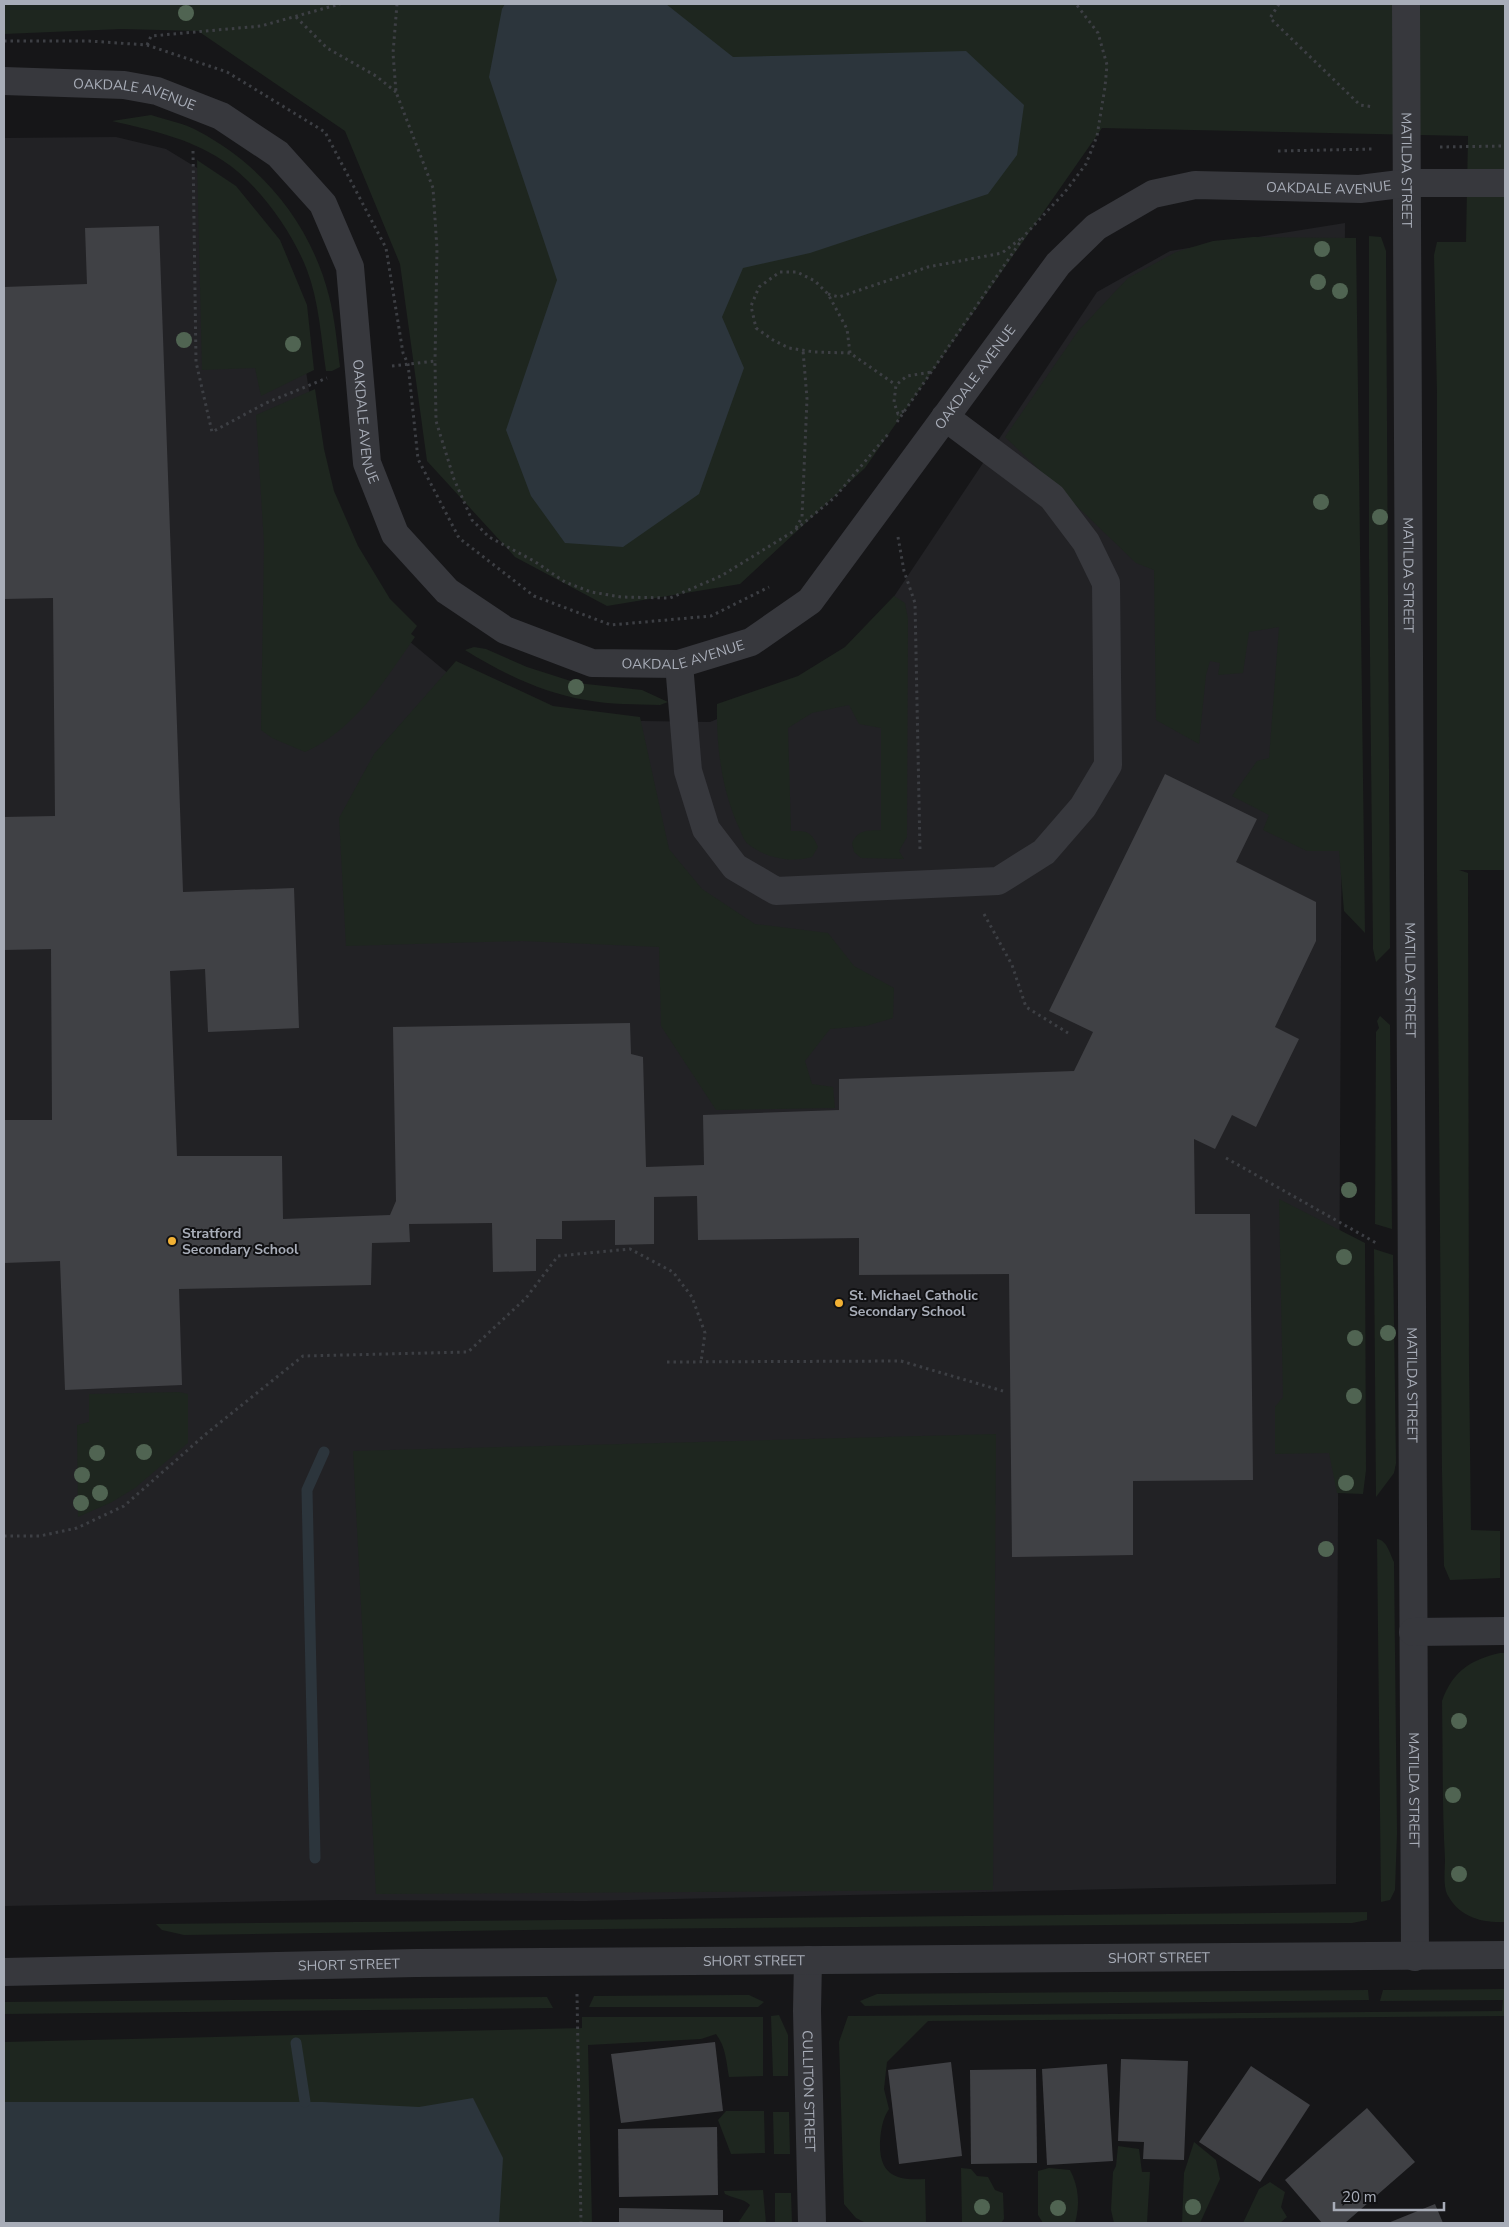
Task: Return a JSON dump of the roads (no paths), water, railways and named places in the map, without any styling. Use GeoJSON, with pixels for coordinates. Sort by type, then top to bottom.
{"type":"FeatureCollection","features":[{"type":"Feature","properties":{"kind":"street","name":"MATILDA STREET"},"geometry":{"type":"LineString","coordinates":[[1406,4],[1415,1957]]}},
{"type":"Feature","properties":{"kind":"street","name":"OAKDALE AVENUE"},"geometry":{"type":"LineString","coordinates":[[4,81],[124,85],[157,91],[221,116],[278,154],[323,204],[350,267],[368,463],[395,534],[447,591],[505,630],[592,663],[680,664],[751,642],[810,601],[1058,264],[1096,227],[1153,194],[1195,185],[1360,189],[1408,183],[1505,183]]}},
{"type":"Feature","properties":{"kind":"street"},"geometry":{"type":"LineString","coordinates":[[680,664],[688,772],[706,829],[735,867],[776,891],[998,881],[1044,852],[1083,807],[1108,765],[1106,582],[1086,542],[1052,497],[945,417]]}},
{"type":"Feature","properties":{"kind":"street"},"geometry":{"type":"LineString","coordinates":[[1413,1632],[1505,1631]]}},
{"type":"Feature","properties":{"kind":"street","name":"SHORT STREET"},"geometry":{"type":"LineString","coordinates":[[4,1972],[416,1963],[1505,1955]]}},
{"type":"Feature","properties":{"kind":"street","name":"CULLITON STREET"},"geometry":{"type":"LineString","coordinates":[[808,1960],[807,2011],[812,2223]]}},
{"type":"Feature","properties":{"kind":"waterway"},"geometry":{"type":"LineString","coordinates":[[315,1858],[307,1490],[324,1452]]}},
{"type":"Feature","properties":{"kind":"waterway"},"geometry":{"type":"LineString","coordinates":[[296,2043],[305,2102]]}},
{"type":"Feature","properties":{"kind":"place","name":"Stratford Secondary School"},"geometry":{"type":"Point","coordinates":[172,1241]}},
{"type":"Feature","properties":{"kind":"place","name":"St. Michael Catholic Secondary School"},"geometry":{"type":"Point","coordinates":[839,1303]}}]}
